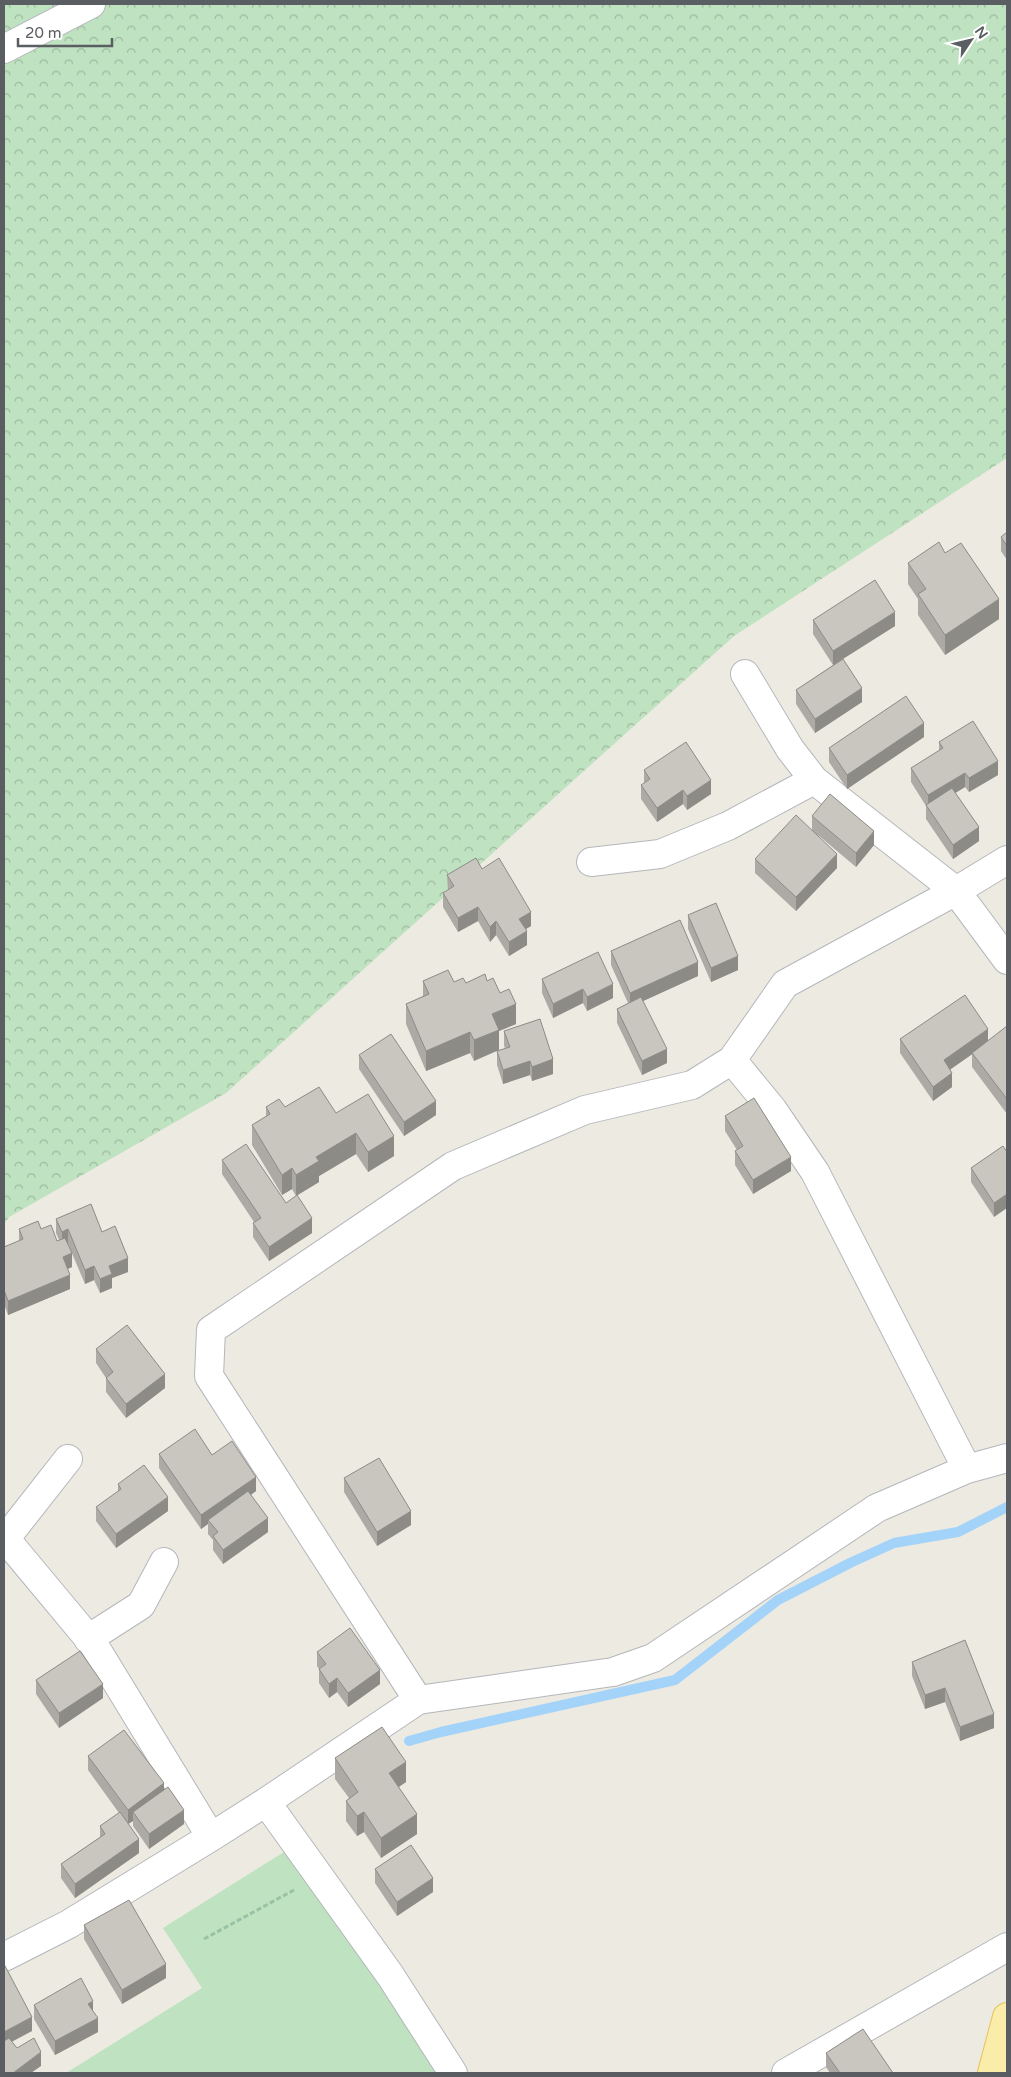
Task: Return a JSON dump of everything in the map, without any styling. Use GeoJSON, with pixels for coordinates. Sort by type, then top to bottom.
{"type":"FeatureCollection","features":[{"type":"Feature","properties":{"kind":"main road"},"geometry":{"type":"LineString","coordinates":[[992,2073],[1007,2017]]}},
{"type":"Feature","properties":{"kind":"street"},"geometry":{"type":"LineString","coordinates":[[4,49],[91,4]]}},
{"type":"Feature","properties":{"kind":"street"},"geometry":{"type":"LineString","coordinates":[[745,674],[790,749],[814,780],[956,891],[1007,960]]}},
{"type":"Feature","properties":{"kind":"street"},"geometry":{"type":"LineString","coordinates":[[591,862],[660,854],[728,826],[814,780]]}},
{"type":"Feature","properties":{"kind":"street"},"geometry":{"type":"LineString","coordinates":[[418,1700],[209,1376],[211,1330],[453,1166],[584,1110],[692,1085],[732,1060],[784,984],[956,891],[1007,860]]}},
{"type":"Feature","properties":{"kind":"street"},"geometry":{"type":"LineString","coordinates":[[732,1060],[774,1110],[815,1172],[967,1469]]}},
{"type":"Feature","properties":{"kind":"street"},"geometry":{"type":"LineString","coordinates":[[4,1957],[70,1924],[211,1837],[418,1700],[613,1672],[652,1658],[877,1508],[967,1469],[1007,1458]]}},
{"type":"Feature","properties":{"kind":"street"},"geometry":{"type":"LineString","coordinates":[[68,1459],[5,1538],[94,1645],[211,1837]]}},
{"type":"Feature","properties":{"kind":"street"},"geometry":{"type":"LineString","coordinates":[[88,1639],[141,1605],[164,1562]]}},
{"type":"Feature","properties":{"kind":"street"},"geometry":{"type":"LineString","coordinates":[[266,1802],[390,1975],[453,2073]]}},
{"type":"Feature","properties":{"kind":"street"},"geometry":{"type":"LineString","coordinates":[[786,2073],[1007,1947]]}},
{"type":"Feature","properties":{"kind":"path"},"geometry":{"type":"LineString","coordinates":[[204,1939],[319,1877]]}},
{"type":"Feature","properties":{"kind":"green space"},"geometry":{"type":"Polygon","coordinates":[[[4,4],[1007,4],[1007,458],[734,636],[226,1093],[9,1217],[4,1224],[4,4]]]}},
{"type":"Feature","properties":{"kind":"green space"},"geometry":{"type":"Polygon","coordinates":[[[284,1852],[378,1973],[438,2073],[66,2073],[202,1988],[163,1928],[284,1852]]]}},
{"type":"Feature","properties":{"kind":"building"},"geometry":{"type":"Polygon","coordinates":[[[1007,532],[1007,546],[1001,537],[1007,532]]]}},
{"type":"Feature","properties":{"kind":"building"},"geometry":{"type":"Polygon","coordinates":[[[939,542],[945,553],[961,543],[999,599],[945,635],[918,594],[926,589],[908,563],[939,542]]]}},
{"type":"Feature","properties":{"kind":"building"},"geometry":{"type":"Polygon","coordinates":[[[875,580],[895,612],[833,651],[813,620],[875,580]]]}},
{"type":"Feature","properties":{"kind":"building"},"geometry":{"type":"Polygon","coordinates":[[[843,659],[862,688],[815,719],[796,690],[843,659]]]}},
{"type":"Feature","properties":{"kind":"building"},"geometry":{"type":"Polygon","coordinates":[[[906,696],[924,723],[847,775],[829,748],[906,696]]]}},
{"type":"Feature","properties":{"kind":"building"},"geometry":{"type":"Polygon","coordinates":[[[973,721],[998,761],[969,778],[965,773],[928,795],[911,768],[943,748],[939,742],[973,721]]]}},
{"type":"Feature","properties":{"kind":"building"},"geometry":{"type":"Polygon","coordinates":[[[686,742],[711,780],[687,796],[683,790],[657,808],[641,785],[650,779],[644,770],[686,742]]]}},
{"type":"Feature","properties":{"kind":"building"},"geometry":{"type":"Polygon","coordinates":[[[952,788],[979,827],[953,845],[926,805],[952,788]]]}},
{"type":"Feature","properties":{"kind":"building"},"geometry":{"type":"Polygon","coordinates":[[[830,794],[874,831],[856,853],[812,816],[830,794]]]}},
{"type":"Feature","properties":{"kind":"building"},"geometry":{"type":"Polygon","coordinates":[[[796,815],[837,854],[796,897],[755,859],[796,815]]]}},
{"type":"Feature","properties":{"kind":"building"},"geometry":{"type":"Polygon","coordinates":[[[476,858],[482,869],[499,858],[531,912],[519,919],[527,931],[509,942],[496,921],[490,927],[478,907],[458,918],[443,893],[454,886],[447,875],[476,858]]]}},
{"type":"Feature","properties":{"kind":"building"},"geometry":{"type":"Polygon","coordinates":[[[716,903],[738,956],[711,968],[688,915],[716,903]]]}},
{"type":"Feature","properties":{"kind":"building"},"geometry":{"type":"Polygon","coordinates":[[[680,920],[698,962],[630,993],[611,951],[680,920]]]}},
{"type":"Feature","properties":{"kind":"building"},"geometry":{"type":"Polygon","coordinates":[[[598,952],[613,984],[587,997],[583,989],[553,1004],[542,979],[598,952]]]}},
{"type":"Feature","properties":{"kind":"building"},"geometry":{"type":"Polygon","coordinates":[[[448,970],[454,982],[463,978],[466,983],[485,974],[487,981],[493,978],[500,993],[509,989],[516,1004],[492,1014],[499,1030],[474,1040],[470,1032],[426,1051],[406,1004],[429,994],[423,981],[448,970]]]}},
{"type":"Feature","properties":{"kind":"building"},"geometry":{"type":"Polygon","coordinates":[[[965,995],[988,1029],[944,1060],[952,1073],[933,1087],[900,1039],[965,995]]]}},
{"type":"Feature","properties":{"kind":"building"},"geometry":{"type":"Polygon","coordinates":[[[641,997],[667,1049],[642,1061],[617,1009],[641,997]]]}},
{"type":"Feature","properties":{"kind":"building"},"geometry":{"type":"Polygon","coordinates":[[[540,1019],[553,1059],[532,1067],[530,1061],[503,1070],[497,1051],[510,1047],[504,1031],[540,1019]]]}},
{"type":"Feature","properties":{"kind":"building"},"geometry":{"type":"Polygon","coordinates":[[[1007,1026],[1007,1099],[972,1053],[1007,1026]]]}},
{"type":"Feature","properties":{"kind":"building"},"geometry":{"type":"Polygon","coordinates":[[[391,1034],[436,1101],[404,1122],[359,1055],[391,1034]]]}},
{"type":"Feature","properties":{"kind":"building"},"geometry":{"type":"Polygon","coordinates":[[[319,1087],[336,1113],[368,1094],[394,1136],[368,1152],[356,1133],[316,1157],[319,1161],[296,1175],[292,1168],[282,1175],[252,1125],[270,1114],[266,1107],[279,1099],[285,1107],[319,1087]]]}},
{"type":"Feature","properties":{"kind":"building"},"geometry":{"type":"Polygon","coordinates":[[[754,1098],[791,1157],[753,1180],[735,1151],[743,1146],[725,1116],[754,1098]]]}},
{"type":"Feature","properties":{"kind":"building"},"geometry":{"type":"Polygon","coordinates":[[[246,1144],[286,1203],[297,1195],[312,1218],[269,1247],[253,1223],[261,1218],[222,1160],[246,1144]]]}},
{"type":"Feature","properties":{"kind":"building"},"geometry":{"type":"Polygon","coordinates":[[[1003,1146],[1007,1152],[1007,1194],[994,1203],[971,1168],[1003,1146]]]}},
{"type":"Feature","properties":{"kind":"building"},"geometry":{"type":"Polygon","coordinates":[[[91,1204],[102,1232],[115,1226],[128,1258],[109,1266],[112,1274],[100,1279],[94,1266],[85,1270],[68,1229],[62,1232],[56,1219],[91,1204]]]}},
{"type":"Feature","properties":{"kind":"building"},"geometry":{"type":"Polygon","coordinates":[[[38,1221],[41,1229],[51,1225],[57,1241],[65,1238],[72,1253],[63,1257],[70,1275],[8,1301],[4,1290],[4,1247],[23,1239],[19,1229],[38,1221]]]}},
{"type":"Feature","properties":{"kind":"building"},"geometry":{"type":"Polygon","coordinates":[[[127,1325],[165,1374],[126,1404],[106,1378],[113,1372],[96,1349],[127,1325]]]}},
{"type":"Feature","properties":{"kind":"building"},"geometry":{"type":"Polygon","coordinates":[[[195,1429],[212,1455],[232,1441],[256,1477],[201,1515],[159,1454],[195,1429]]]}},
{"type":"Feature","properties":{"kind":"building"},"geometry":{"type":"Polygon","coordinates":[[[379,1458],[411,1511],[377,1532],[344,1478],[379,1458]]]}},
{"type":"Feature","properties":{"kind":"building"},"geometry":{"type":"Polygon","coordinates":[[[144,1465],[168,1497],[116,1534],[96,1507],[121,1489],[118,1484],[144,1465]]]}},
{"type":"Feature","properties":{"kind":"building"},"geometry":{"type":"Polygon","coordinates":[[[248,1491],[268,1518],[223,1550],[213,1536],[218,1532],[208,1520],[248,1491]]]}},
{"type":"Feature","properties":{"kind":"building"},"geometry":{"type":"Polygon","coordinates":[[[350,1628],[380,1670],[348,1693],[337,1678],[329,1684],[319,1669],[326,1664],[317,1652],[350,1628]]]}},
{"type":"Feature","properties":{"kind":"building"},"geometry":{"type":"Polygon","coordinates":[[[965,1640],[994,1714],[960,1727],[945,1688],[925,1695],[912,1662],[965,1640]]]}},
{"type":"Feature","properties":{"kind":"building"},"geometry":{"type":"Polygon","coordinates":[[[80,1651],[103,1684],[59,1713],[36,1680],[80,1651]]]}},
{"type":"Feature","properties":{"kind":"building"},"geometry":{"type":"Polygon","coordinates":[[[382,1727],[406,1762],[389,1773],[417,1814],[381,1838],[364,1812],[357,1816],[346,1801],[358,1792],[335,1758],[382,1727]]]}},
{"type":"Feature","properties":{"kind":"building"},"geometry":{"type":"Polygon","coordinates":[[[124,1730],[164,1783],[128,1810],[88,1756],[124,1730]]]}},
{"type":"Feature","properties":{"kind":"building"},"geometry":{"type":"Polygon","coordinates":[[[168,1787],[184,1810],[149,1834],[133,1812],[168,1787]]]}},
{"type":"Feature","properties":{"kind":"building"},"geometry":{"type":"Polygon","coordinates":[[[120,1812],[139,1839],[75,1884],[61,1864],[105,1834],[100,1826],[120,1812]]]}},
{"type":"Feature","properties":{"kind":"building"},"geometry":{"type":"Polygon","coordinates":[[[411,1845],[433,1878],[397,1902],[375,1869],[411,1845]]]}},
{"type":"Feature","properties":{"kind":"building"},"geometry":{"type":"Polygon","coordinates":[[[129,1900],[166,1964],[122,1990],[84,1925],[129,1900]]]}},
{"type":"Feature","properties":{"kind":"building"},"geometry":{"type":"Polygon","coordinates":[[[4,1964],[32,2017],[4,2032],[4,1964]]]}},
{"type":"Feature","properties":{"kind":"building"},"geometry":{"type":"Polygon","coordinates":[[[81,1978],[93,2001],[88,2004],[98,2018],[55,2041],[34,2005],[81,1978]]]}},
{"type":"Feature","properties":{"kind":"building"},"geometry":{"type":"Polygon","coordinates":[[[863,2029],[893,2073],[840,2073],[826,2053],[863,2029]]]}},
{"type":"Feature","properties":{"kind":"building"},"geometry":{"type":"Polygon","coordinates":[[[9,2038],[17,2048],[34,2038],[41,2052],[13,2073],[4,2073],[4,2041],[9,2038]]]}},
{"type":"Feature","properties":{"kind":"waterway"},"geometry":{"type":"LineString","coordinates":[[409,1741],[441,1732],[675,1680],[778,1600],[894,1543],[958,1532],[1007,1507]]}}]}
